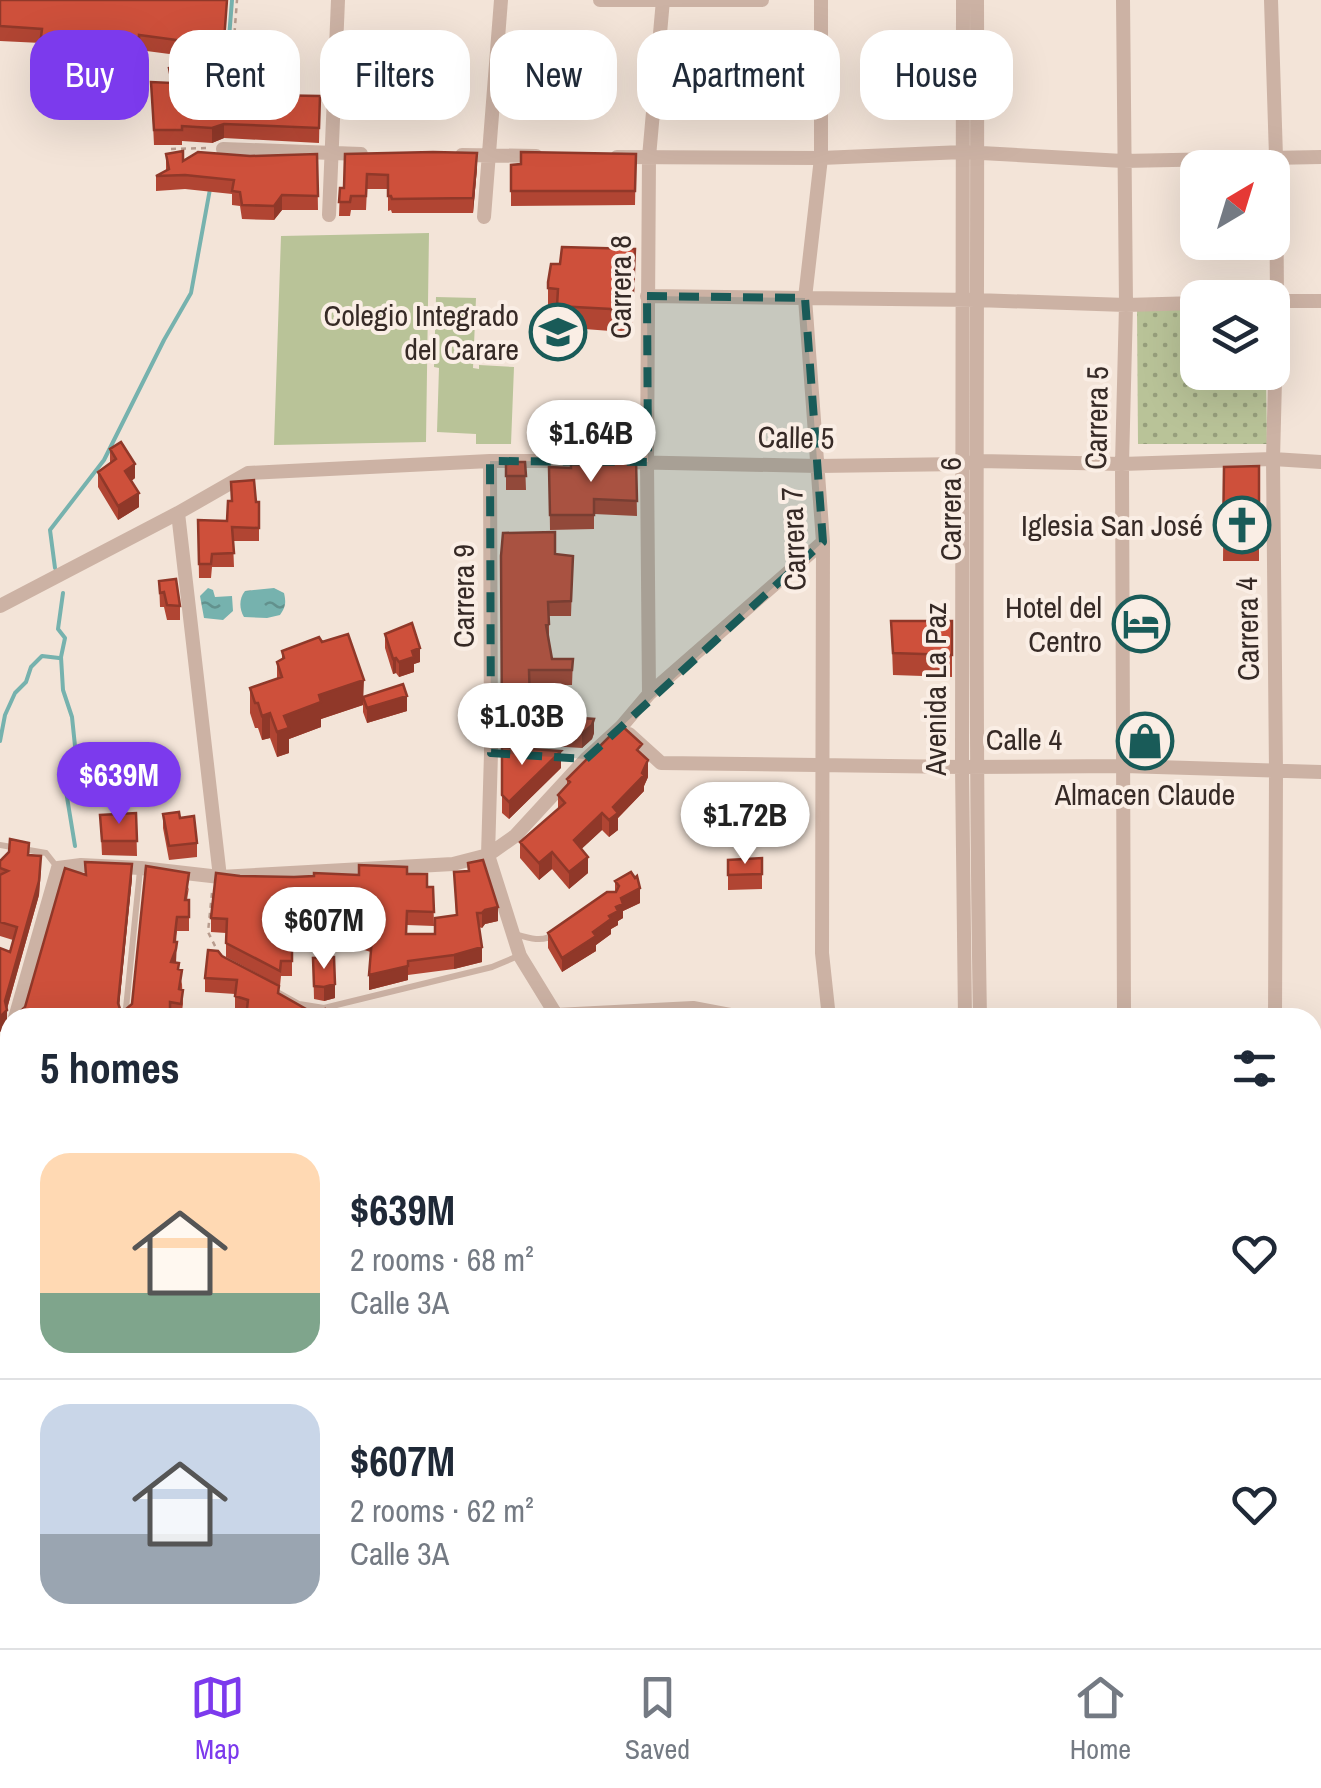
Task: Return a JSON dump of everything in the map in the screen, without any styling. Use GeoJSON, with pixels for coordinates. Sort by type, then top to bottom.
{"type":"FeatureCollection","features":[{"type":"Feature","properties":{"kind":"street"},"geometry":{"type":"LineString","coordinates":[[329,215],[338,0]]}},
{"type":"Feature","properties":{"kind":"street"},"geometry":{"type":"LineString","coordinates":[[484,217],[501,0]]}},
{"type":"Feature","properties":{"kind":"street"},"geometry":{"type":"LineString","coordinates":[[600,0],[762,0]]}},
{"type":"Feature","properties":{"kind":"street","name":"Carrera 8"},"geometry":{"type":"LineString","coordinates":[[649,694],[649,157],[662,0]]}},
{"type":"Feature","properties":{"kind":"street","name":"Carrera 7"},"geometry":{"type":"LineString","coordinates":[[820,0],[821,158],[805,298],[823,542],[822,954],[828,1008]]}},
{"type":"Feature","properties":{"kind":"street"},"geometry":{"type":"LineString","coordinates":[[963,0],[970,152]]}},
{"type":"Feature","properties":{"kind":"street","name":"Carrera 6"},"geometry":{"type":"LineString","coordinates":[[977,0],[970,152],[968,767],[980,1008]]}},
{"type":"Feature","properties":{"kind":"street","name":"Carrera 5"},"geometry":{"type":"LineString","coordinates":[[1123,0],[1124,1008]]}},
{"type":"Feature","properties":{"kind":"street","name":"Carrera 4"},"geometry":{"type":"LineString","coordinates":[[1271,0],[1276,150]]}},
{"type":"Feature","properties":{"kind":"street"},"geometry":{"type":"LineString","coordinates":[[219,148],[370,154]]}},
{"type":"Feature","properties":{"kind":"street"},"geometry":{"type":"LineString","coordinates":[[609,156],[821,158],[970,152],[1123,160],[1180,159]]}},
{"type":"Feature","properties":{"kind":"street"},"geometry":{"type":"LineString","coordinates":[[450,155],[550,156]]}},
{"type":"Feature","properties":{"kind":"street"},"geometry":{"type":"LineString","coordinates":[[1290,157],[1321,158]]}},
{"type":"Feature","properties":{"kind":"street"},"geometry":{"type":"LineString","coordinates":[[648,296],[1180,304]]}},
{"type":"Feature","properties":{"kind":"street"},"geometry":{"type":"LineString","coordinates":[[1290,301],[1321,302]]}},
{"type":"Feature","properties":{"kind":"street","name":"Carrera 4"},"geometry":{"type":"LineString","coordinates":[[1274,390],[1275,1008]]}},
{"type":"Feature","properties":{"kind":"street","name":"Calle 5"},"geometry":{"type":"LineString","coordinates":[[0,606],[248,473],[270,470],[490,461],[818,466],[1273,459],[1321,462]]}},
{"type":"Feature","properties":{"kind":"street","name":"Carrera 9"},"geometry":{"type":"LineString","coordinates":[[490,461],[492,753],[488,855],[520,956],[552,1008]]}},
{"type":"Feature","properties":{"kind":"street"},"geometry":{"type":"LineString","coordinates":[[178,513],[216,877]]}},
{"type":"Feature","properties":{"kind":"street"},"geometry":{"type":"LineString","coordinates":[[18,1008],[58,868],[141,868],[216,877],[453,864],[488,855],[515,836],[649,694],[823,542]]}},
{"type":"Feature","properties":{"kind":"street","name":"Calle 4"},"geometry":{"type":"LineString","coordinates":[[621,727],[661,763],[1124,766],[1321,772]]}},
{"type":"Feature","properties":{"kind":"street"},"geometry":{"type":"LineString","coordinates":[[492,753],[510,754]]}},
{"type":"Feature","properties":{"kind":"street"},"geometry":{"type":"LineString","coordinates":[[567,758],[586,759]]}},
{"type":"Feature","properties":{"kind":"street","name":"Avenida La Paz"},"geometry":{"type":"LineString","coordinates":[[965,1008],[968,767]]}},
{"type":"Feature","properties":{"kind":"lane"},"geometry":{"type":"LineString","coordinates":[[0,845],[46,853],[58,868]]}},
{"type":"Feature","properties":{"kind":"lane"},"geometry":{"type":"LineString","coordinates":[[126,1008],[141,868]]}},
{"type":"Feature","properties":{"kind":"lane"},"geometry":{"type":"LineString","coordinates":[[513,934],[535,940],[550,938],[564,928]]}},
{"type":"Feature","properties":{"kind":"lane"},"geometry":{"type":"LineString","coordinates":[[270,988],[300,1004],[324,1008],[492,967],[520,956]]}},
{"type":"Feature","properties":{"kind":"path"},"geometry":{"type":"LineString","coordinates":[[235,30],[237,0]]}},
{"type":"Feature","properties":{"kind":"path"},"geometry":{"type":"LineString","coordinates":[[172,149],[219,148]]}},
{"type":"Feature","properties":{"kind":"path"},"geometry":{"type":"LineString","coordinates":[[216,877],[208,932],[224,964]]}},
{"type":"Feature","properties":{"kind":"highlighted area"},"geometry":{"type":"Polygon","coordinates":[[[647,296],[805,298],[823,542],[586,759],[491,753],[490,461],[648,462],[647,296]]]}},
{"type":"Feature","properties":{"kind":"green space"},"geometry":{"type":"Polygon","coordinates":[[[429,233],[426,442],[274,445],[281,236],[429,233]]]}},
{"type":"Feature","properties":{"kind":"green space"},"geometry":{"type":"Polygon","coordinates":[[[436,297],[476,298],[473,368],[514,367],[511,444],[476,444],[476,434],[437,432],[436,297]]]}},
{"type":"Feature","properties":{"kind":"green space"},"geometry":{"type":"Polygon","coordinates":[[[1137,310],[1180,310],[1180,390],[1266,390],[1267,444],[1138,444],[1137,310]]]}},
{"type":"Feature","properties":{"kind":"water"},"geometry":{"type":"Polygon","coordinates":[[[208,588],[215,597],[232,596],[233,611],[223,620],[204,618],[200,596],[208,588]]]}},
{"type":"Feature","properties":{"kind":"water"},"geometry":{"type":"Polygon","coordinates":[[[274,588],[284,593],[280,615],[244,617],[240,604],[245,591],[274,588]]]}},
{"type":"Feature","properties":{"kind":"building"},"geometry":{"type":"Polygon","coordinates":[[[0,0],[227,0],[225,30],[169,30],[169,39],[149,36],[149,30],[0,26],[0,0]]]}},
{"type":"Feature","properties":{"kind":"building"},"geometry":{"type":"Polygon","coordinates":[[[151,82],[169,83],[169,120],[300,120],[300,96],[320,96],[319,128],[224,124],[154,130],[151,82]]]}},
{"type":"Feature","properties":{"kind":"building"},"geometry":{"type":"Polygon","coordinates":[[[183,151],[183,161],[198,152],[250,156],[317,154],[318,196],[282,195],[274,206],[242,205],[240,192],[232,191],[234,180],[156,176],[169,169],[166,154],[183,151]]]}},
{"type":"Feature","properties":{"kind":"building"},"geometry":{"type":"Polygon","coordinates":[[[521,152],[636,154],[635,191],[511,191],[511,165],[521,164],[521,152]]]}},
{"type":"Feature","properties":{"kind":"building"},"geometry":{"type":"Polygon","coordinates":[[[477,153],[473,198],[392,199],[388,196],[388,175],[367,174],[366,196],[351,196],[350,202],[339,202],[340,188],[344,188],[345,154],[477,153]]]}},
{"type":"Feature","properties":{"kind":"building"},"geometry":{"type":"Polygon","coordinates":[[[562,247],[635,249],[632,314],[557,306],[558,289],[548,288],[548,282],[551,264],[560,264],[562,247]]]}},
{"type":"Feature","properties":{"kind":"building"},"geometry":{"type":"Polygon","coordinates":[[[121,442],[135,464],[125,471],[139,493],[118,506],[98,472],[116,459],[110,449],[121,442]]]}},
{"type":"Feature","properties":{"kind":"building"},"geometry":{"type":"Polygon","coordinates":[[[571,460],[636,460],[637,501],[594,499],[594,515],[550,515],[549,467],[571,468],[571,460]]]}},
{"type":"Feature","properties":{"kind":"building"},"geometry":{"type":"Polygon","coordinates":[[[506,462],[525,462],[526,476],[506,476],[506,462]]]}},
{"type":"Feature","properties":{"kind":"building","name":"Iglesia San José"},"geometry":{"type":"Polygon","coordinates":[[[1259,466],[1259,540],[1223,540],[1224,467],[1259,466]]]}},
{"type":"Feature","properties":{"kind":"building"},"geometry":{"type":"Polygon","coordinates":[[[254,480],[259,528],[232,527],[234,553],[212,554],[211,564],[199,564],[198,520],[227,521],[231,482],[254,480]]]}},
{"type":"Feature","properties":{"kind":"building"},"geometry":{"type":"Polygon","coordinates":[[[555,532],[555,554],[573,556],[571,601],[548,602],[546,625],[552,659],[573,659],[572,670],[529,670],[530,702],[538,715],[594,719],[582,734],[502,729],[503,533],[555,532]]]}},
{"type":"Feature","properties":{"kind":"building"},"geometry":{"type":"Polygon","coordinates":[[[176,579],[180,606],[167,605],[159,581],[176,579]]]}},
{"type":"Feature","properties":{"kind":"building"},"geometry":{"type":"Polygon","coordinates":[[[891,621],[952,621],[952,655],[893,653],[891,621]]]}},
{"type":"Feature","properties":{"kind":"building"},"geometry":{"type":"Polygon","coordinates":[[[412,623],[420,648],[412,651],[414,657],[399,662],[393,659],[385,634],[412,623]]]}},
{"type":"Feature","properties":{"kind":"building"},"geometry":{"type":"Polygon","coordinates":[[[348,634],[364,680],[319,695],[321,702],[284,716],[289,728],[277,732],[270,713],[262,716],[250,688],[282,677],[277,662],[284,658],[282,651],[319,637],[322,642],[348,634]]]}},
{"type":"Feature","properties":{"kind":"building"},"geometry":{"type":"Polygon","coordinates":[[[403,684],[407,696],[367,708],[363,697],[403,684]]]}},
{"type":"Feature","properties":{"kind":"building"},"geometry":{"type":"Polygon","coordinates":[[[621,725],[642,744],[637,750],[648,760],[644,775],[613,807],[618,813],[609,820],[602,813],[574,840],[588,857],[569,872],[552,852],[539,863],[520,842],[565,803],[558,795],[570,782],[567,779],[621,725]]]}},
{"type":"Feature","properties":{"kind":"building"},"geometry":{"type":"Polygon","coordinates":[[[502,747],[561,751],[509,802],[502,795],[502,747]]]}},
{"type":"Feature","properties":{"kind":"building"},"geometry":{"type":"Polygon","coordinates":[[[179,812],[180,818],[194,816],[197,843],[169,846],[163,814],[179,812]]]}},
{"type":"Feature","properties":{"kind":"building"},"geometry":{"type":"Polygon","coordinates":[[[136,813],[137,841],[102,841],[100,815],[136,813]]]}},
{"type":"Feature","properties":{"kind":"building"},"geometry":{"type":"Polygon","coordinates":[[[10,839],[29,843],[28,855],[41,856],[39,881],[5,1001],[7,1008],[0,1008],[0,948],[10,952],[17,927],[0,922],[0,875],[8,871],[0,868],[0,861],[9,852],[10,839]]]}},
{"type":"Feature","properties":{"kind":"building"},"geometry":{"type":"Polygon","coordinates":[[[762,858],[762,874],[728,875],[728,860],[762,858]]]}},
{"type":"Feature","properties":{"kind":"building"},"geometry":{"type":"Polygon","coordinates":[[[483,860],[498,907],[477,913],[482,947],[408,961],[408,966],[369,975],[372,938],[354,932],[354,926],[340,926],[334,918],[334,907],[310,908],[310,921],[292,923],[292,961],[281,961],[280,971],[226,943],[227,919],[211,918],[216,873],[359,875],[359,865],[407,867],[407,874],[427,874],[427,887],[433,887],[434,912],[407,911],[406,934],[435,934],[435,918],[457,915],[454,872],[469,871],[468,863],[483,860]]]}},
{"type":"Feature","properties":{"kind":"building"},"geometry":{"type":"Polygon","coordinates":[[[85,862],[132,864],[120,1008],[24,1008],[65,868],[86,875],[85,862]]]}},
{"type":"Feature","properties":{"kind":"building"},"geometry":{"type":"Polygon","coordinates":[[[146,866],[189,873],[185,900],[189,900],[189,917],[177,917],[177,942],[171,962],[179,963],[178,969],[182,970],[181,1004],[170,1002],[170,1008],[127,1008],[132,1004],[146,866]]]}},
{"type":"Feature","properties":{"kind":"building"},"geometry":{"type":"Polygon","coordinates":[[[631,872],[637,876],[640,888],[621,898],[623,904],[593,932],[596,936],[562,958],[548,933],[607,892],[616,892],[619,886],[615,881],[631,872]]]}},
{"type":"Feature","properties":{"kind":"building"},"geometry":{"type":"Polygon","coordinates":[[[208,950],[218,951],[279,986],[278,993],[304,1008],[247,1008],[248,1000],[235,996],[237,980],[205,978],[208,950]]]}},
{"type":"Feature","properties":{"kind":"building"},"geometry":{"type":"Polygon","coordinates":[[[334,957],[335,984],[314,986],[313,958],[334,957]]]}},
{"type":"Feature","properties":{"kind":"waterway"},"geometry":{"type":"LineString","coordinates":[[230,30],[232,0]]}},
{"type":"Feature","properties":{"kind":"waterway"},"geometry":{"type":"LineString","coordinates":[[55,568],[50,530],[104,460],[191,293],[210,189]]}},
{"type":"Feature","properties":{"kind":"waterway"},"geometry":{"type":"LineString","coordinates":[[63,593],[58,629],[65,638],[61,657],[63,690],[72,717],[75,746],[65,785],[75,846]]}},
{"type":"Feature","properties":{"kind":"waterway"},"geometry":{"type":"LineString","coordinates":[[0,741],[5,715],[31,667],[42,656],[59,658]]}},
{"type":"Feature","properties":{"kind":"place","name":"Colegio Integrado del Carare"},"geometry":{"type":"Point","coordinates":[558,332]}},
{"type":"Feature","properties":{"kind":"place","name":"Iglesia San José"},"geometry":{"type":"Point","coordinates":[1242,525]}},
{"type":"Feature","properties":{"kind":"place","name":"Hotel del Centro"},"geometry":{"type":"Point","coordinates":[1141,624]}},
{"type":"Feature","properties":{"kind":"place","name":"Almacen Claude"},"geometry":{"type":"Point","coordinates":[1145,741]}}]}
